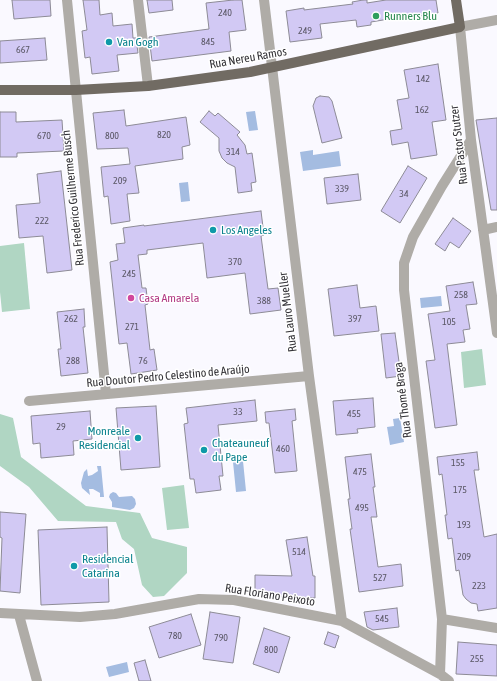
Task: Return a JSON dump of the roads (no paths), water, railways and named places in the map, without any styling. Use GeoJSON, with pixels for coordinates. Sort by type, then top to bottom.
{"type":"FeatureCollection","features":[{"type":"Feature","properties":{"kind":"main road","name":"Rua Pastor Stutzer"},"geometry":{"type":"LineString","coordinates":[[456,0],[460,27]]}},
{"type":"Feature","properties":{"kind":"main road","name":"Rua Nereu Ramos"},"geometry":{"type":"LineString","coordinates":[[0,90],[76,90],[148,86],[226,76],[272,68],[460,27]]}},
{"type":"Feature","properties":{"kind":"street","name":"Rua Frederico Guilherme Busch"},"geometry":{"type":"LineString","coordinates":[[67,0],[106,394]]}},
{"type":"Feature","properties":{"kind":"street"},"geometry":{"type":"LineString","coordinates":[[138,0],[148,86]]}},
{"type":"Feature","properties":{"kind":"street","name":"Rua Lauro Mueller"},"geometry":{"type":"LineString","coordinates":[[264,0],[309,376],[342,621]]}},
{"type":"Feature","properties":{"kind":"street","name":"Rua Nereu Ramos"},"geometry":{"type":"LineString","coordinates":[[460,27],[497,20]]}},
{"type":"Feature","properties":{"kind":"street","name":"Rua Pastor Stutzer"},"geometry":{"type":"LineString","coordinates":[[460,27],[471,140],[497,333]]}},
{"type":"Feature","properties":{"kind":"street","name":"Rua Thomé Braga"},"geometry":{"type":"LineString","coordinates":[[440,674],[442,619],[404,290],[404,263],[413,237],[471,140]]}},
{"type":"Feature","properties":{"kind":"street"},"geometry":{"type":"LineString","coordinates":[[483,230],[497,227]]}},
{"type":"Feature","properties":{"kind":"street","name":"Rua Doutor Pedro Celestino de Araújo"},"geometry":{"type":"LineString","coordinates":[[29,401],[309,376]]}},
{"type":"Feature","properties":{"kind":"street","name":"Rua Floriano Peixoto"},"geometry":{"type":"LineString","coordinates":[[0,613],[87,617],[115,614],[199,599],[234,600],[342,621],[440,674],[449,681]]}},
{"type":"Feature","properties":{"kind":"street"},"geometry":{"type":"LineString","coordinates":[[19,615],[37,681]]}},
{"type":"Feature","properties":{"kind":"street"},"geometry":{"type":"LineString","coordinates":[[442,619],[497,628]]}},
{"type":"Feature","properties":{"kind":"water"},"geometry":{"type":"Polygon","coordinates":[[[255,111],[258,130],[249,131],[246,112],[255,111]]]}},
{"type":"Feature","properties":{"kind":"water"},"geometry":{"type":"Polygon","coordinates":[[[313,150],[313,155],[339,151],[341,166],[303,171],[300,152],[313,150]]]}},
{"type":"Feature","properties":{"kind":"water"},"geometry":{"type":"Polygon","coordinates":[[[188,182],[190,201],[181,202],[179,183],[188,182]]]}},
{"type":"Feature","properties":{"kind":"water"},"geometry":{"type":"Polygon","coordinates":[[[441,296],[442,306],[421,308],[420,298],[441,296]]]}},
{"type":"Feature","properties":{"kind":"water"},"geometry":{"type":"Polygon","coordinates":[[[400,418],[404,442],[390,445],[387,427],[394,426],[393,419],[400,418]]]}},
{"type":"Feature","properties":{"kind":"water"},"geometry":{"type":"Polygon","coordinates":[[[243,461],[246,491],[236,492],[233,462],[243,461]]]}},
{"type":"Feature","properties":{"kind":"water"},"geometry":{"type":"Polygon","coordinates":[[[97,466],[101,466],[104,497],[100,497],[100,493],[93,489],[89,489],[90,495],[82,488],[81,483],[84,472],[87,469],[88,476],[92,475],[98,471],[97,466]]]}},
{"type":"Feature","properties":{"kind":"water"},"geometry":{"type":"Polygon","coordinates":[[[113,492],[119,497],[132,496],[135,499],[136,504],[134,508],[130,510],[112,507],[112,502],[109,497],[113,492]]]}},
{"type":"Feature","properties":{"kind":"water"},"geometry":{"type":"Polygon","coordinates":[[[127,662],[129,672],[109,677],[106,667],[127,662]]]}},
{"type":"Feature","properties":{"kind":"place","name":"Runners Blu"},"geometry":{"type":"Point","coordinates":[376,16]}},
{"type":"Feature","properties":{"kind":"place","name":"Van Gogh"},"geometry":{"type":"Point","coordinates":[109,42]}},
{"type":"Feature","properties":{"kind":"place","name":"Los Angeles"},"geometry":{"type":"Point","coordinates":[213,230]}},
{"type":"Feature","properties":{"kind":"place","name":"Casa Amarela"},"geometry":{"type":"Point","coordinates":[131,298]}},
{"type":"Feature","properties":{"kind":"place","name":"Monreale Residencial"},"geometry":{"type":"Point","coordinates":[138,438]}},
{"type":"Feature","properties":{"kind":"place","name":"Chateauneuf du Pape"},"geometry":{"type":"Point","coordinates":[204,450]}},
{"type":"Feature","properties":{"kind":"place","name":"Residencial Catarina"},"geometry":{"type":"Point","coordinates":[74,566]}}]}
